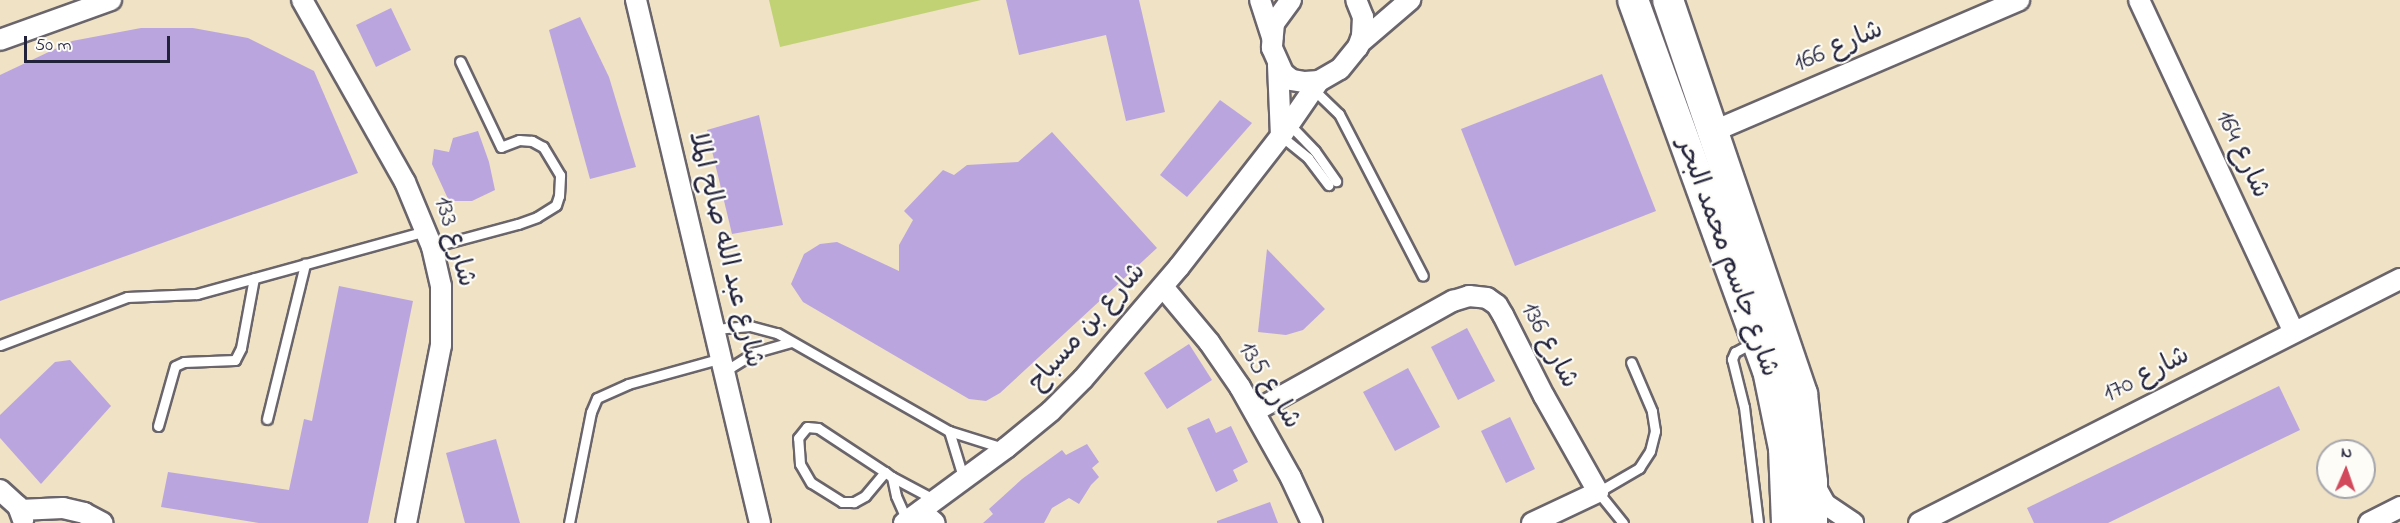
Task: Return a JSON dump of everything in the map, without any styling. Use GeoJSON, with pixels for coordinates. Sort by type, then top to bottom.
{"type":"FeatureCollection","features":[{"type":"Feature","properties":{"kind":"main road","name":"شارع جاسم محمد البحر"},"geometry":{"type":"LineString","coordinates":[[1633,0],[1758,340],[1779,414],[1787,480],[1787,523]]}},
{"type":"Feature","properties":{"kind":"main road","name":"شارع جاسم محمد البحر"},"geometry":{"type":"LineString","coordinates":[[1668,0],[1802,394],[1812,482],[1812,523]]}},
{"type":"Feature","properties":{"kind":"street"},"geometry":{"type":"LineString","coordinates":[[0,40],[111,0]]}},
{"type":"Feature","properties":{"kind":"street","name":"شارع 133"},"geometry":{"type":"LineString","coordinates":[[302,0],[405,182],[429,239],[441,286],[443,330],[406,523]]}},
{"type":"Feature","properties":{"kind":"street","name":"شارع عبد الله صالح الملا"},"geometry":{"type":"LineString","coordinates":[[636,0],[761,520]]}},
{"type":"Feature","properties":{"kind":"street"},"geometry":{"type":"LineString","coordinates":[[1260,0],[1278,65],[1285,130]]}},
{"type":"Feature","properties":{"kind":"street"},"geometry":{"type":"LineString","coordinates":[[1272,38],[1278,14],[1291,0]]}},
{"type":"Feature","properties":{"kind":"street"},"geometry":{"type":"LineString","coordinates":[[1356,0],[1363,17],[1361,42]]}},
{"type":"Feature","properties":{"kind":"street"},"geometry":{"type":"LineString","coordinates":[[1278,65],[1292,80],[1316,85],[1346,63],[1361,42],[1410,0]]}},
{"type":"Feature","properties":{"kind":"street","name":"شارع 166"},"geometry":{"type":"LineString","coordinates":[[1713,131],[2019,0]]}},
{"type":"Feature","properties":{"kind":"street","name":"شارع 164"},"geometry":{"type":"LineString","coordinates":[[2139,0],[2294,332]]}},
{"type":"Feature","properties":{"kind":"street","name":"شارع بن مسباح"},"geometry":{"type":"LineString","coordinates":[[920,516],[1051,411],[1083,379],[1163,286],[1285,130],[1316,85]]}},
{"type":"Feature","properties":{"kind":"street","name":"شارع 170"},"geometry":{"type":"LineString","coordinates":[[1919,523],[2400,279]]}},
{"type":"Feature","properties":{"kind":"street","name":"شارع 135"},"geometry":{"type":"LineString","coordinates":[[1163,286],[1209,342],[1255,411],[1312,523]]}},
{"type":"Feature","properties":{"kind":"street","name":"شارع 136"},"geometry":{"type":"LineString","coordinates":[[1255,411],[1453,301],[1469,296],[1482,297],[1493,301],[1503,315],[1544,396],[1598,492]]}},
{"type":"Feature","properties":{"kind":"street"},"geometry":{"type":"LineString","coordinates":[[1812,482],[1825,504],[1853,523]]}},
{"type":"Feature","properties":{"kind":"street"},"geometry":{"type":"LineString","coordinates":[[0,490],[13,500],[21,517],[63,508],[84,513],[103,523]]}},
{"type":"Feature","properties":{"kind":"street"},"geometry":{"type":"LineString","coordinates":[[1532,523],[1598,492]]}},
{"type":"Feature","properties":{"kind":"street"},"geometry":{"type":"LineString","coordinates":[[2369,523],[2400,507]]}},
{"type":"Feature","properties":{"kind":"lane"},"geometry":{"type":"LineString","coordinates":[[0,345],[127,297],[197,294],[305,264],[518,224],[537,217],[556,205],[560,175],[543,147],[532,141],[519,140],[501,147],[460,61]]}},
{"type":"Feature","properties":{"kind":"lane"},"geometry":{"type":"LineString","coordinates":[[1316,85],[1340,114],[1423,276]]}},
{"type":"Feature","properties":{"kind":"lane"},"geometry":{"type":"LineString","coordinates":[[1285,130],[1315,151],[1332,183],[1308,158],[1285,130]]}},
{"type":"Feature","properties":{"kind":"lane"},"geometry":{"type":"LineString","coordinates":[[267,419],[305,264]]}},
{"type":"Feature","properties":{"kind":"lane"},"geometry":{"type":"LineString","coordinates":[[158,426],[174,366],[184,362],[235,360],[241,348],[254,278]]}},
{"type":"Feature","properties":{"kind":"lane"},"geometry":{"type":"LineString","coordinates":[[715,330],[750,326],[777,333],[949,431],[1006,448]]}},
{"type":"Feature","properties":{"kind":"lane"},"geometry":{"type":"LineString","coordinates":[[1758,340],[1735,352],[1732,358],[1744,407],[1758,523]]}},
{"type":"Feature","properties":{"kind":"lane"},"geometry":{"type":"LineString","coordinates":[[569,523],[591,412],[597,398],[623,386],[724,365],[756,352],[791,342]]}},
{"type":"Feature","properties":{"kind":"lane"},"geometry":{"type":"LineString","coordinates":[[1623,523],[1598,492],[1639,468],[1654,441],[1652,411],[1631,362]]}},
{"type":"Feature","properties":{"kind":"lane"},"geometry":{"type":"LineString","coordinates":[[889,475],[865,496],[854,502],[842,502],[811,483],[800,464],[798,438],[807,427],[818,428],[889,475],[920,516]]}},
{"type":"Feature","properties":{"kind":"lane"},"geometry":{"type":"LineString","coordinates":[[949,431],[964,480]]}},
{"type":"Feature","properties":{"kind":"lane"},"geometry":{"type":"LineString","coordinates":[[889,475],[896,496],[920,516]]}},
{"type":"Feature","properties":{"kind":"green space"},"geometry":{"type":"Polygon","coordinates":[[[769,0],[981,0],[780,47],[769,0]]]}},
{"type":"Feature","properties":{"kind":"building"},"geometry":{"type":"Polygon","coordinates":[[[1006,0],[1139,0],[1165,112],[1126,121],[1106,35],[1019,55],[1006,0]]]}},
{"type":"Feature","properties":{"kind":"building"},"geometry":{"type":"Polygon","coordinates":[[[391,8],[411,50],[376,67],[356,25],[391,8]]]}},
{"type":"Feature","properties":{"kind":"building"},"geometry":{"type":"Polygon","coordinates":[[[580,17],[609,77],[636,167],[590,179],[549,30],[580,17]]]}},
{"type":"Feature","properties":{"kind":"building"},"geometry":{"type":"Polygon","coordinates":[[[141,28],[193,28],[248,38],[314,71],[358,173],[0,301],[0,75],[72,41],[141,28]]]}},
{"type":"Feature","properties":{"kind":"building"},"geometry":{"type":"Polygon","coordinates":[[[1602,74],[1656,211],[1515,266],[1461,129],[1602,74]]]}},
{"type":"Feature","properties":{"kind":"building"},"geometry":{"type":"Polygon","coordinates":[[[1220,100],[1252,123],[1187,197],[1160,175],[1220,100]]]}},
{"type":"Feature","properties":{"kind":"building"},"geometry":{"type":"Polygon","coordinates":[[[759,115],[783,225],[732,234],[707,130],[759,115]]]}},
{"type":"Feature","properties":{"kind":"building"},"geometry":{"type":"Polygon","coordinates":[[[478,131],[489,162],[495,190],[472,201],[449,201],[432,164],[434,149],[449,152],[453,138],[478,131]]]}},
{"type":"Feature","properties":{"kind":"building"},"geometry":{"type":"Polygon","coordinates":[[[1052,132],[1157,248],[1000,393],[986,401],[969,399],[803,302],[791,284],[804,254],[820,244],[837,242],[899,271],[899,245],[913,220],[904,211],[943,170],[954,175],[967,165],[1018,162],[1052,132]]]}},
{"type":"Feature","properties":{"kind":"building"},"geometry":{"type":"Polygon","coordinates":[[[1267,249],[1325,309],[1303,330],[1286,335],[1258,332],[1267,249]]]}},
{"type":"Feature","properties":{"kind":"building"},"geometry":{"type":"Polygon","coordinates":[[[339,286],[413,301],[368,523],[259,523],[161,507],[168,472],[289,490],[304,419],[312,421],[339,286]]]}},
{"type":"Feature","properties":{"kind":"building"},"geometry":{"type":"Polygon","coordinates":[[[1467,328],[1495,381],[1458,400],[1431,347],[1467,328]]]}},
{"type":"Feature","properties":{"kind":"building"},"geometry":{"type":"Polygon","coordinates":[[[1189,344],[1212,380],[1167,409],[1144,373],[1189,344]]]}},
{"type":"Feature","properties":{"kind":"building"},"geometry":{"type":"Polygon","coordinates":[[[70,360],[111,406],[41,484],[0,438],[0,415],[55,362],[70,360]]]}},
{"type":"Feature","properties":{"kind":"building"},"geometry":{"type":"Polygon","coordinates":[[[1408,368],[1440,427],[1395,451],[1363,392],[1408,368]]]}},
{"type":"Feature","properties":{"kind":"building"},"geometry":{"type":"Polygon","coordinates":[[[2279,386],[2300,430],[2108,523],[2034,523],[2027,508],[2279,386]]]}},
{"type":"Feature","properties":{"kind":"building"},"geometry":{"type":"Polygon","coordinates":[[[1510,417],[1535,469],[1506,483],[1481,431],[1510,417]]]}},
{"type":"Feature","properties":{"kind":"building"},"geometry":{"type":"Polygon","coordinates":[[[1209,418],[1216,433],[1231,426],[1248,462],[1233,470],[1238,481],[1216,492],[1187,428],[1209,418]]]}},
{"type":"Feature","properties":{"kind":"building"},"geometry":{"type":"Polygon","coordinates":[[[496,439],[520,523],[465,523],[446,453],[496,439]]]}},
{"type":"Feature","properties":{"kind":"building"},"geometry":{"type":"Polygon","coordinates":[[[1087,444],[1099,462],[1092,468],[1099,477],[1079,504],[1069,498],[1052,508],[1044,523],[983,523],[993,514],[989,509],[1022,479],[1062,450],[1066,455],[1087,444]]]}},
{"type":"Feature","properties":{"kind":"building"},"geometry":{"type":"Polygon","coordinates":[[[1270,502],[1278,523],[1217,523],[1217,521],[1270,502]]]}}]}
